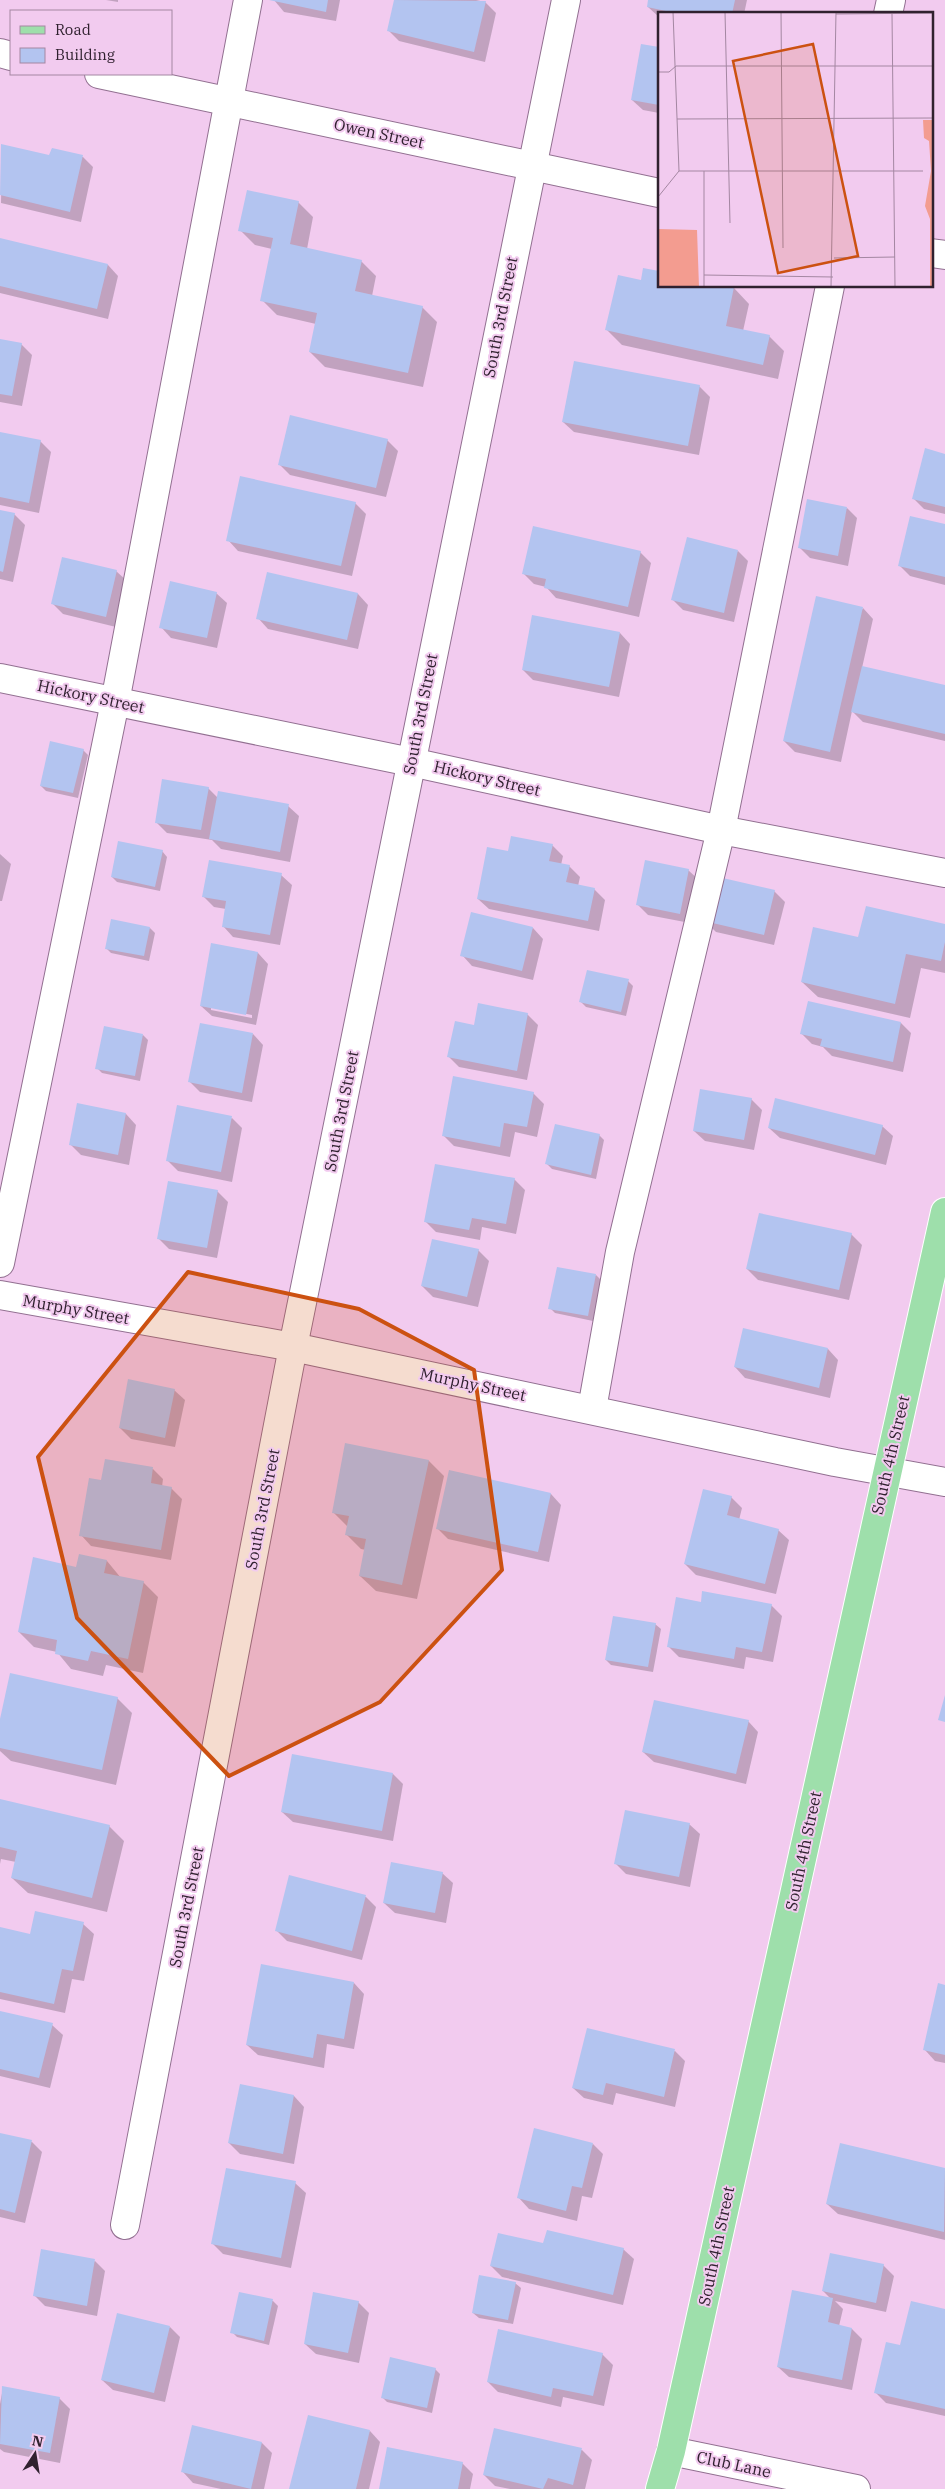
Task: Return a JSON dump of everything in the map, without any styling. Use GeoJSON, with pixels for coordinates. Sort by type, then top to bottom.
{"type":"FeatureCollection","features":[{"type":"Feature","properties":{"kind":"main road","name":"South 4th Street"},"geometry":{"type":"LineString","coordinates":[[660,2489],[671,2451],[945,1212]]}},
{"type":"Feature","properties":{"kind":"street"},"geometry":{"type":"LineString","coordinates":[[0,1263],[115,702],[248,0]]}},
{"type":"Feature","properties":{"kind":"street","name":"South 3rd Street"},"geometry":{"type":"LineString","coordinates":[[125,2225],[293,1347],[531,165],[566,0]]}},
{"type":"Feature","properties":{"kind":"street","name":"Owen Street"},"geometry":{"type":"LineString","coordinates":[[104,75],[658,193]]}},
{"type":"Feature","properties":{"kind":"street"},"geometry":{"type":"LineString","coordinates":[[932,252],[945,256]]}},
{"type":"Feature","properties":{"kind":"street"},"geometry":{"type":"LineString","coordinates":[[592,1409],[620,1252],[721,830],[830,288]]}},
{"type":"Feature","properties":{"kind":"street","name":"Hickory Street"},"geometry":{"type":"LineString","coordinates":[[0,678],[411,762],[721,830],[945,873]]}},
{"type":"Feature","properties":{"kind":"street","name":"Murphy Street"},"geometry":{"type":"LineString","coordinates":[[0,1295],[293,1347],[886,1472],[945,1482]]}},
{"type":"Feature","properties":{"kind":"street","name":"Club Lane"},"geometry":{"type":"LineString","coordinates":[[671,2451],[856,2489]]}},
{"type":"Feature","properties":{"kind":"highlighted area"},"geometry":{"type":"Polygon","coordinates":[[[188,1272],[359,1309],[474,1370],[502,1570],[380,1702],[229,1776],[77,1618],[38,1457],[188,1272]]]}},
{"type":"Feature","properties":{"kind":"building"},"geometry":{"type":"Polygon","coordinates":[[[269,0],[328,0],[326,12],[269,0]]]}},
{"type":"Feature","properties":{"kind":"building"},"geometry":{"type":"Polygon","coordinates":[[[394,0],[486,1],[474,52],[387,31],[394,0]]]}},
{"type":"Feature","properties":{"kind":"building"},"geometry":{"type":"Polygon","coordinates":[[[648,0],[735,0],[732,12],[671,12],[647,7],[648,0]]]}},
{"type":"Feature","properties":{"kind":"building"},"geometry":{"type":"Polygon","coordinates":[[[641,44],[658,47],[658,105],[631,100],[641,44]]]}},
{"type":"Feature","properties":{"kind":"building"},"geometry":{"type":"Polygon","coordinates":[[[1,144],[49,155],[52,148],[83,155],[70,212],[0,195],[1,144]]]}},
{"type":"Feature","properties":{"kind":"building"},"geometry":{"type":"Polygon","coordinates":[[[247,190],[299,201],[290,244],[362,260],[355,291],[423,306],[408,373],[309,352],[317,313],[260,301],[273,238],[238,231],[247,190]]]}},
{"type":"Feature","properties":{"kind":"building"},"geometry":{"type":"Polygon","coordinates":[[[0,238],[108,264],[97,309],[0,286],[0,238]]]}},
{"type":"Feature","properties":{"kind":"building"},"geometry":{"type":"Polygon","coordinates":[[[643,268],[658,271],[658,288],[734,288],[726,326],[770,335],[763,365],[605,330],[618,275],[641,280],[643,268]]]}},
{"type":"Feature","properties":{"kind":"building"},"geometry":{"type":"Polygon","coordinates":[[[0,339],[22,343],[12,396],[0,394],[0,339]]]}},
{"type":"Feature","properties":{"kind":"building"},"geometry":{"type":"Polygon","coordinates":[[[574,361],[700,385],[688,446],[562,422],[574,361]]]}},
{"type":"Feature","properties":{"kind":"building"},"geometry":{"type":"Polygon","coordinates":[[[290,415],[388,439],[376,488],[278,465],[290,415]]]}},
{"type":"Feature","properties":{"kind":"building"},"geometry":{"type":"Polygon","coordinates":[[[0,432],[41,440],[29,503],[0,497],[0,432]]]}},
{"type":"Feature","properties":{"kind":"building"},"geometry":{"type":"Polygon","coordinates":[[[925,448],[945,454],[945,507],[912,499],[925,448]]]}},
{"type":"Feature","properties":{"kind":"building"},"geometry":{"type":"Polygon","coordinates":[[[240,476],[356,502],[341,566],[226,541],[240,476]]]}},
{"type":"Feature","properties":{"kind":"building"},"geometry":{"type":"Polygon","coordinates":[[[807,499],[847,507],[838,556],[798,548],[807,499]]]}},
{"type":"Feature","properties":{"kind":"building"},"geometry":{"type":"Polygon","coordinates":[[[0,510],[15,513],[3,572],[0,571],[0,510]]]}},
{"type":"Feature","properties":{"kind":"building"},"geometry":{"type":"Polygon","coordinates":[[[910,516],[945,524],[945,577],[898,566],[910,516]]]}},
{"type":"Feature","properties":{"kind":"building"},"geometry":{"type":"Polygon","coordinates":[[[533,526],[641,551],[628,607],[544,588],[546,579],[522,574],[533,526]]]}},
{"type":"Feature","properties":{"kind":"building"},"geometry":{"type":"Polygon","coordinates":[[[687,537],[738,550],[724,613],[671,600],[687,537]]]}},
{"type":"Feature","properties":{"kind":"building"},"geometry":{"type":"Polygon","coordinates":[[[62,557],[117,570],[106,617],[51,604],[62,557]]]}},
{"type":"Feature","properties":{"kind":"building"},"geometry":{"type":"Polygon","coordinates":[[[267,572],[358,593],[347,640],[256,619],[267,572]]]}},
{"type":"Feature","properties":{"kind":"building"},"geometry":{"type":"Polygon","coordinates":[[[170,581],[217,592],[207,638],[159,628],[170,581]]]}},
{"type":"Feature","properties":{"kind":"building"},"geometry":{"type":"Polygon","coordinates":[[[816,596],[863,607],[830,752],[783,741],[816,596]]]}},
{"type":"Feature","properties":{"kind":"building"},"geometry":{"type":"Polygon","coordinates":[[[532,615],[620,632],[609,687],[522,670],[532,615]]]}},
{"type":"Feature","properties":{"kind":"building"},"geometry":{"type":"Polygon","coordinates":[[[862,666],[945,685],[945,734],[851,712],[862,666]]]}},
{"type":"Feature","properties":{"kind":"building"},"geometry":{"type":"Polygon","coordinates":[[[50,741],[84,749],[73,793],[40,786],[50,741]]]}},
{"type":"Feature","properties":{"kind":"building"},"geometry":{"type":"Polygon","coordinates":[[[162,779],[209,787],[201,830],[155,823],[162,779]]]}},
{"type":"Feature","properties":{"kind":"building"},"geometry":{"type":"Polygon","coordinates":[[[218,791],[289,804],[280,852],[209,839],[218,791]]]}},
{"type":"Feature","properties":{"kind":"building"},"geometry":{"type":"Polygon","coordinates":[[[511,836],[553,844],[549,861],[570,865],[566,882],[595,888],[588,921],[477,899],[487,847],[508,851],[511,836]]]}},
{"type":"Feature","properties":{"kind":"building"},"geometry":{"type":"Polygon","coordinates":[[[118,841],[163,850],[155,887],[111,877],[118,841]]]}},
{"type":"Feature","properties":{"kind":"building"},"geometry":{"type":"Polygon","coordinates":[[[209,860],[282,873],[270,935],[222,927],[226,901],[202,897],[209,860]]]}},
{"type":"Feature","properties":{"kind":"building"},"geometry":{"type":"Polygon","coordinates":[[[645,860],[689,869],[680,914],[636,905],[645,860]]]}},
{"type":"Feature","properties":{"kind":"building"},"geometry":{"type":"Polygon","coordinates":[[[714,876],[775,890],[764,935],[704,921],[714,876]]]}},
{"type":"Feature","properties":{"kind":"building"},"geometry":{"type":"Polygon","coordinates":[[[866,906],[945,924],[945,942],[941,961],[906,954],[895,1004],[801,982],[813,927],[858,937],[866,906]]]}},
{"type":"Feature","properties":{"kind":"building"},"geometry":{"type":"Polygon","coordinates":[[[471,912],[533,927],[522,971],[460,956],[471,912]]]}},
{"type":"Feature","properties":{"kind":"building"},"geometry":{"type":"Polygon","coordinates":[[[111,919],[150,927],[144,956],[105,949],[111,919]]]}},
{"type":"Feature","properties":{"kind":"building"},"geometry":{"type":"Polygon","coordinates":[[[211,943],[258,952],[246,1015],[200,1006],[211,943]]]}},
{"type":"Feature","properties":{"kind":"building"},"geometry":{"type":"Polygon","coordinates":[[[587,970],[629,979],[621,1012],[579,1002],[587,970]]]}},
{"type":"Feature","properties":{"kind":"building"},"geometry":{"type":"Polygon","coordinates":[[[808,1001],[901,1022],[893,1062],[820,1046],[822,1039],[800,1034],[808,1001]]]}},
{"type":"Feature","properties":{"kind":"building"},"geometry":{"type":"Polygon","coordinates":[[[478,1003],[528,1013],[517,1071],[447,1057],[455,1021],[474,1025],[478,1003]]]}},
{"type":"Feature","properties":{"kind":"building"},"geometry":{"type":"Polygon","coordinates":[[[200,1023],[253,1033],[242,1093],[188,1082],[200,1023]]]}},
{"type":"Feature","properties":{"kind":"building"},"geometry":{"type":"Polygon","coordinates":[[[104,1026],[143,1034],[135,1076],[95,1069],[104,1026]]]}},
{"type":"Feature","properties":{"kind":"building"},"geometry":{"type":"Polygon","coordinates":[[[453,1076],[534,1092],[527,1127],[504,1123],[500,1147],[442,1136],[453,1076]]]}},
{"type":"Feature","properties":{"kind":"building"},"geometry":{"type":"Polygon","coordinates":[[[700,1089],[752,1098],[744,1140],[693,1131],[700,1089]]]}},
{"type":"Feature","properties":{"kind":"building"},"geometry":{"type":"Polygon","coordinates":[[[775,1098],[883,1125],[875,1155],[768,1128],[775,1098]]]}},
{"type":"Feature","properties":{"kind":"building"},"geometry":{"type":"Polygon","coordinates":[[[77,1103],[126,1113],[118,1155],[69,1145],[77,1103]]]}},
{"type":"Feature","properties":{"kind":"building"},"geometry":{"type":"Polygon","coordinates":[[[177,1105],[232,1116],[221,1172],[166,1161],[177,1105]]]}},
{"type":"Feature","properties":{"kind":"building"},"geometry":{"type":"Polygon","coordinates":[[[555,1124],[600,1134],[591,1175],[545,1164],[555,1124]]]}},
{"type":"Feature","properties":{"kind":"building"},"geometry":{"type":"Polygon","coordinates":[[[435,1164],[515,1178],[506,1224],[472,1218],[469,1230],[424,1222],[435,1164]]]}},
{"type":"Feature","properties":{"kind":"building"},"geometry":{"type":"Polygon","coordinates":[[[168,1181],[218,1190],[207,1248],[157,1239],[168,1181]]]}},
{"type":"Feature","properties":{"kind":"building"},"geometry":{"type":"Polygon","coordinates":[[[759,1213],[852,1233],[839,1290],[746,1269],[759,1213]]]}},
{"type":"Feature","properties":{"kind":"building"},"geometry":{"type":"Polygon","coordinates":[[[432,1239],[479,1249],[467,1297],[421,1286],[432,1239]]]}},
{"type":"Feature","properties":{"kind":"building"},"geometry":{"type":"Polygon","coordinates":[[[557,1267],[596,1274],[588,1316],[548,1309],[557,1267]]]}},
{"type":"Feature","properties":{"kind":"building"},"geometry":{"type":"Polygon","coordinates":[[[743,1328],[828,1348],[819,1388],[734,1367],[743,1328]]]}},
{"type":"Feature","properties":{"kind":"building"},"geometry":{"type":"Polygon","coordinates":[[[128,1379],[175,1389],[165,1438],[119,1428],[128,1379]]]}},
{"type":"Feature","properties":{"kind":"building"},"geometry":{"type":"Polygon","coordinates":[[[345,1443],[429,1460],[402,1585],[359,1576],[366,1539],[345,1535],[349,1516],[332,1513],[345,1443]]]}},
{"type":"Feature","properties":{"kind":"building"},"geometry":{"type":"Polygon","coordinates":[[[105,1459],[153,1467],[151,1483],[172,1487],[161,1550],[79,1536],[89,1478],[101,1480],[105,1459]]]}},
{"type":"Feature","properties":{"kind":"building"},"geometry":{"type":"Polygon","coordinates":[[[449,1470],[551,1493],[538,1552],[436,1529],[449,1470]]]}},
{"type":"Feature","properties":{"kind":"building"},"geometry":{"type":"Polygon","coordinates":[[[703,1489],[732,1496],[727,1515],[779,1529],[765,1584],[684,1564],[703,1489]]]}},
{"type":"Feature","properties":{"kind":"building"},"geometry":{"type":"Polygon","coordinates":[[[79,1554],[107,1560],[104,1573],[144,1581],[128,1659],[91,1651],[88,1661],[55,1654],[57,1640],[18,1632],[33,1557],[76,1567],[79,1554]]]}},
{"type":"Feature","properties":{"kind":"building"},"geometry":{"type":"Polygon","coordinates":[[[702,1591],[772,1604],[762,1652],[736,1647],[734,1659],[667,1647],[676,1597],[701,1602],[702,1591]]]}},
{"type":"Feature","properties":{"kind":"building"},"geometry":{"type":"Polygon","coordinates":[[[613,1616],[656,1623],[648,1667],[605,1660],[613,1616]]]}},
{"type":"Feature","properties":{"kind":"building"},"geometry":{"type":"Polygon","coordinates":[[[10,1673],[118,1697],[102,1770],[0,1748],[0,1719],[10,1673]]]}},
{"type":"Feature","properties":{"kind":"building"},"geometry":{"type":"Polygon","coordinates":[[[945,1695],[945,1722],[938,1720],[945,1695]]]}},
{"type":"Feature","properties":{"kind":"building"},"geometry":{"type":"Polygon","coordinates":[[[654,1700],[749,1720],[736,1774],[642,1752],[654,1700]]]}},
{"type":"Feature","properties":{"kind":"building"},"geometry":{"type":"Polygon","coordinates":[[[292,1754],[393,1773],[382,1831],[281,1812],[292,1754]]]}},
{"type":"Feature","properties":{"kind":"building"},"geometry":{"type":"Polygon","coordinates":[[[0,1799],[110,1825],[92,1898],[11,1878],[17,1851],[0,1847],[0,1799]]]}},
{"type":"Feature","properties":{"kind":"building"},"geometry":{"type":"Polygon","coordinates":[[[625,1810],[690,1823],[679,1877],[614,1864],[625,1810]]]}},
{"type":"Feature","properties":{"kind":"building"},"geometry":{"type":"Polygon","coordinates":[[[391,1862],[443,1872],[435,1913],[383,1903],[391,1862]]]}},
{"type":"Feature","properties":{"kind":"building"},"geometry":{"type":"Polygon","coordinates":[[[289,1875],[366,1895],[352,1951],[275,1931],[289,1875]]]}},
{"type":"Feature","properties":{"kind":"building"},"geometry":{"type":"Polygon","coordinates":[[[35,1911],[84,1922],[73,1971],[62,1969],[54,2004],[0,1992],[0,1927],[30,1934],[35,1911]]]}},
{"type":"Feature","properties":{"kind":"building"},"geometry":{"type":"Polygon","coordinates":[[[261,1964],[354,1982],[344,2039],[317,2034],[313,2058],[246,2045],[261,1964]]]}},
{"type":"Feature","properties":{"kind":"building"},"geometry":{"type":"Polygon","coordinates":[[[938,1983],[945,1985],[945,2055],[923,2050],[938,1983]]]}},
{"type":"Feature","properties":{"kind":"building"},"geometry":{"type":"Polygon","coordinates":[[[0,2011],[53,2023],[39,2078],[0,2069],[0,2011]]]}},
{"type":"Feature","properties":{"kind":"building"},"geometry":{"type":"Polygon","coordinates":[[[587,2028],[675,2049],[664,2097],[606,2083],[603,2095],[572,2088],[587,2028]]]}},
{"type":"Feature","properties":{"kind":"building"},"geometry":{"type":"Polygon","coordinates":[[[240,2084],[294,2095],[283,2154],[228,2143],[240,2084]]]}},
{"type":"Feature","properties":{"kind":"building"},"geometry":{"type":"Polygon","coordinates":[[[534,2128],[593,2143],[582,2188],[572,2186],[566,2211],[517,2198],[534,2128]]]}},
{"type":"Feature","properties":{"kind":"building"},"geometry":{"type":"Polygon","coordinates":[[[0,2133],[32,2140],[15,2213],[0,2209],[0,2133]]]}},
{"type":"Feature","properties":{"kind":"building"},"geometry":{"type":"Polygon","coordinates":[[[840,2143],[945,2168],[944,2232],[826,2204],[840,2143]]]}},
{"type":"Feature","properties":{"kind":"building"},"geometry":{"type":"Polygon","coordinates":[[[226,2168],[296,2181],[281,2258],[211,2244],[226,2168]]]}},
{"type":"Feature","properties":{"kind":"building"},"geometry":{"type":"Polygon","coordinates":[[[547,2230],[624,2248],[613,2295],[490,2266],[498,2233],[543,2243],[547,2230]]]}},
{"type":"Feature","properties":{"kind":"building"},"geometry":{"type":"Polygon","coordinates":[[[41,2249],[95,2259],[87,2306],[33,2296],[41,2249]]]}},
{"type":"Feature","properties":{"kind":"building"},"geometry":{"type":"Polygon","coordinates":[[[830,2253],[884,2264],[876,2303],[822,2291],[830,2253]]]}},
{"type":"Feature","properties":{"kind":"building"},"geometry":{"type":"Polygon","coordinates":[[[479,2275],[516,2282],[508,2320],[472,2313],[479,2275]]]}},
{"type":"Feature","properties":{"kind":"building"},"geometry":{"type":"Polygon","coordinates":[[[792,2290],[833,2298],[828,2322],[852,2328],[842,2380],[777,2367],[792,2290]]]}},
{"type":"Feature","properties":{"kind":"building"},"geometry":{"type":"Polygon","coordinates":[[[239,2292],[273,2299],[264,2341],[230,2333],[239,2292]]]}},
{"type":"Feature","properties":{"kind":"building"},"geometry":{"type":"Polygon","coordinates":[[[313,2292],[359,2301],[348,2353],[304,2344],[313,2292]]]}},
{"type":"Feature","properties":{"kind":"building"},"geometry":{"type":"Polygon","coordinates":[[[911,2301],[945,2309],[945,2409],[874,2393],[886,2342],[900,2345],[911,2301]]]}},
{"type":"Feature","properties":{"kind":"building"},"geometry":{"type":"Polygon","coordinates":[[[117,2313],[170,2326],[154,2393],[101,2380],[117,2313]]]}},
{"type":"Feature","properties":{"kind":"building"},"geometry":{"type":"Polygon","coordinates":[[[498,2329],[603,2353],[593,2396],[553,2388],[551,2397],[487,2382],[498,2329]]]}},
{"type":"Feature","properties":{"kind":"building"},"geometry":{"type":"Polygon","coordinates":[[[390,2357],[436,2368],[427,2408],[381,2398],[390,2357]]]}},
{"type":"Feature","properties":{"kind":"building"},"geometry":{"type":"Polygon","coordinates":[[[2,2386],[60,2397],[50,2453],[0,2444],[2,2386]]]}},
{"type":"Feature","properties":{"kind":"building"},"geometry":{"type":"Polygon","coordinates":[[[308,2415],[370,2430],[356,2489],[289,2489],[308,2415]]]}},
{"type":"Feature","properties":{"kind":"building"},"geometry":{"type":"Polygon","coordinates":[[[192,2425],[262,2442],[251,2489],[181,2472],[192,2425]]]}},
{"type":"Feature","properties":{"kind":"building"},"geometry":{"type":"Polygon","coordinates":[[[494,2428],[582,2448],[573,2485],[548,2478],[543,2489],[483,2475],[494,2428]]]}},
{"type":"Feature","properties":{"kind":"building"},"geometry":{"type":"Polygon","coordinates":[[[387,2447],[463,2462],[458,2489],[379,2489],[387,2447]]]}}]}
